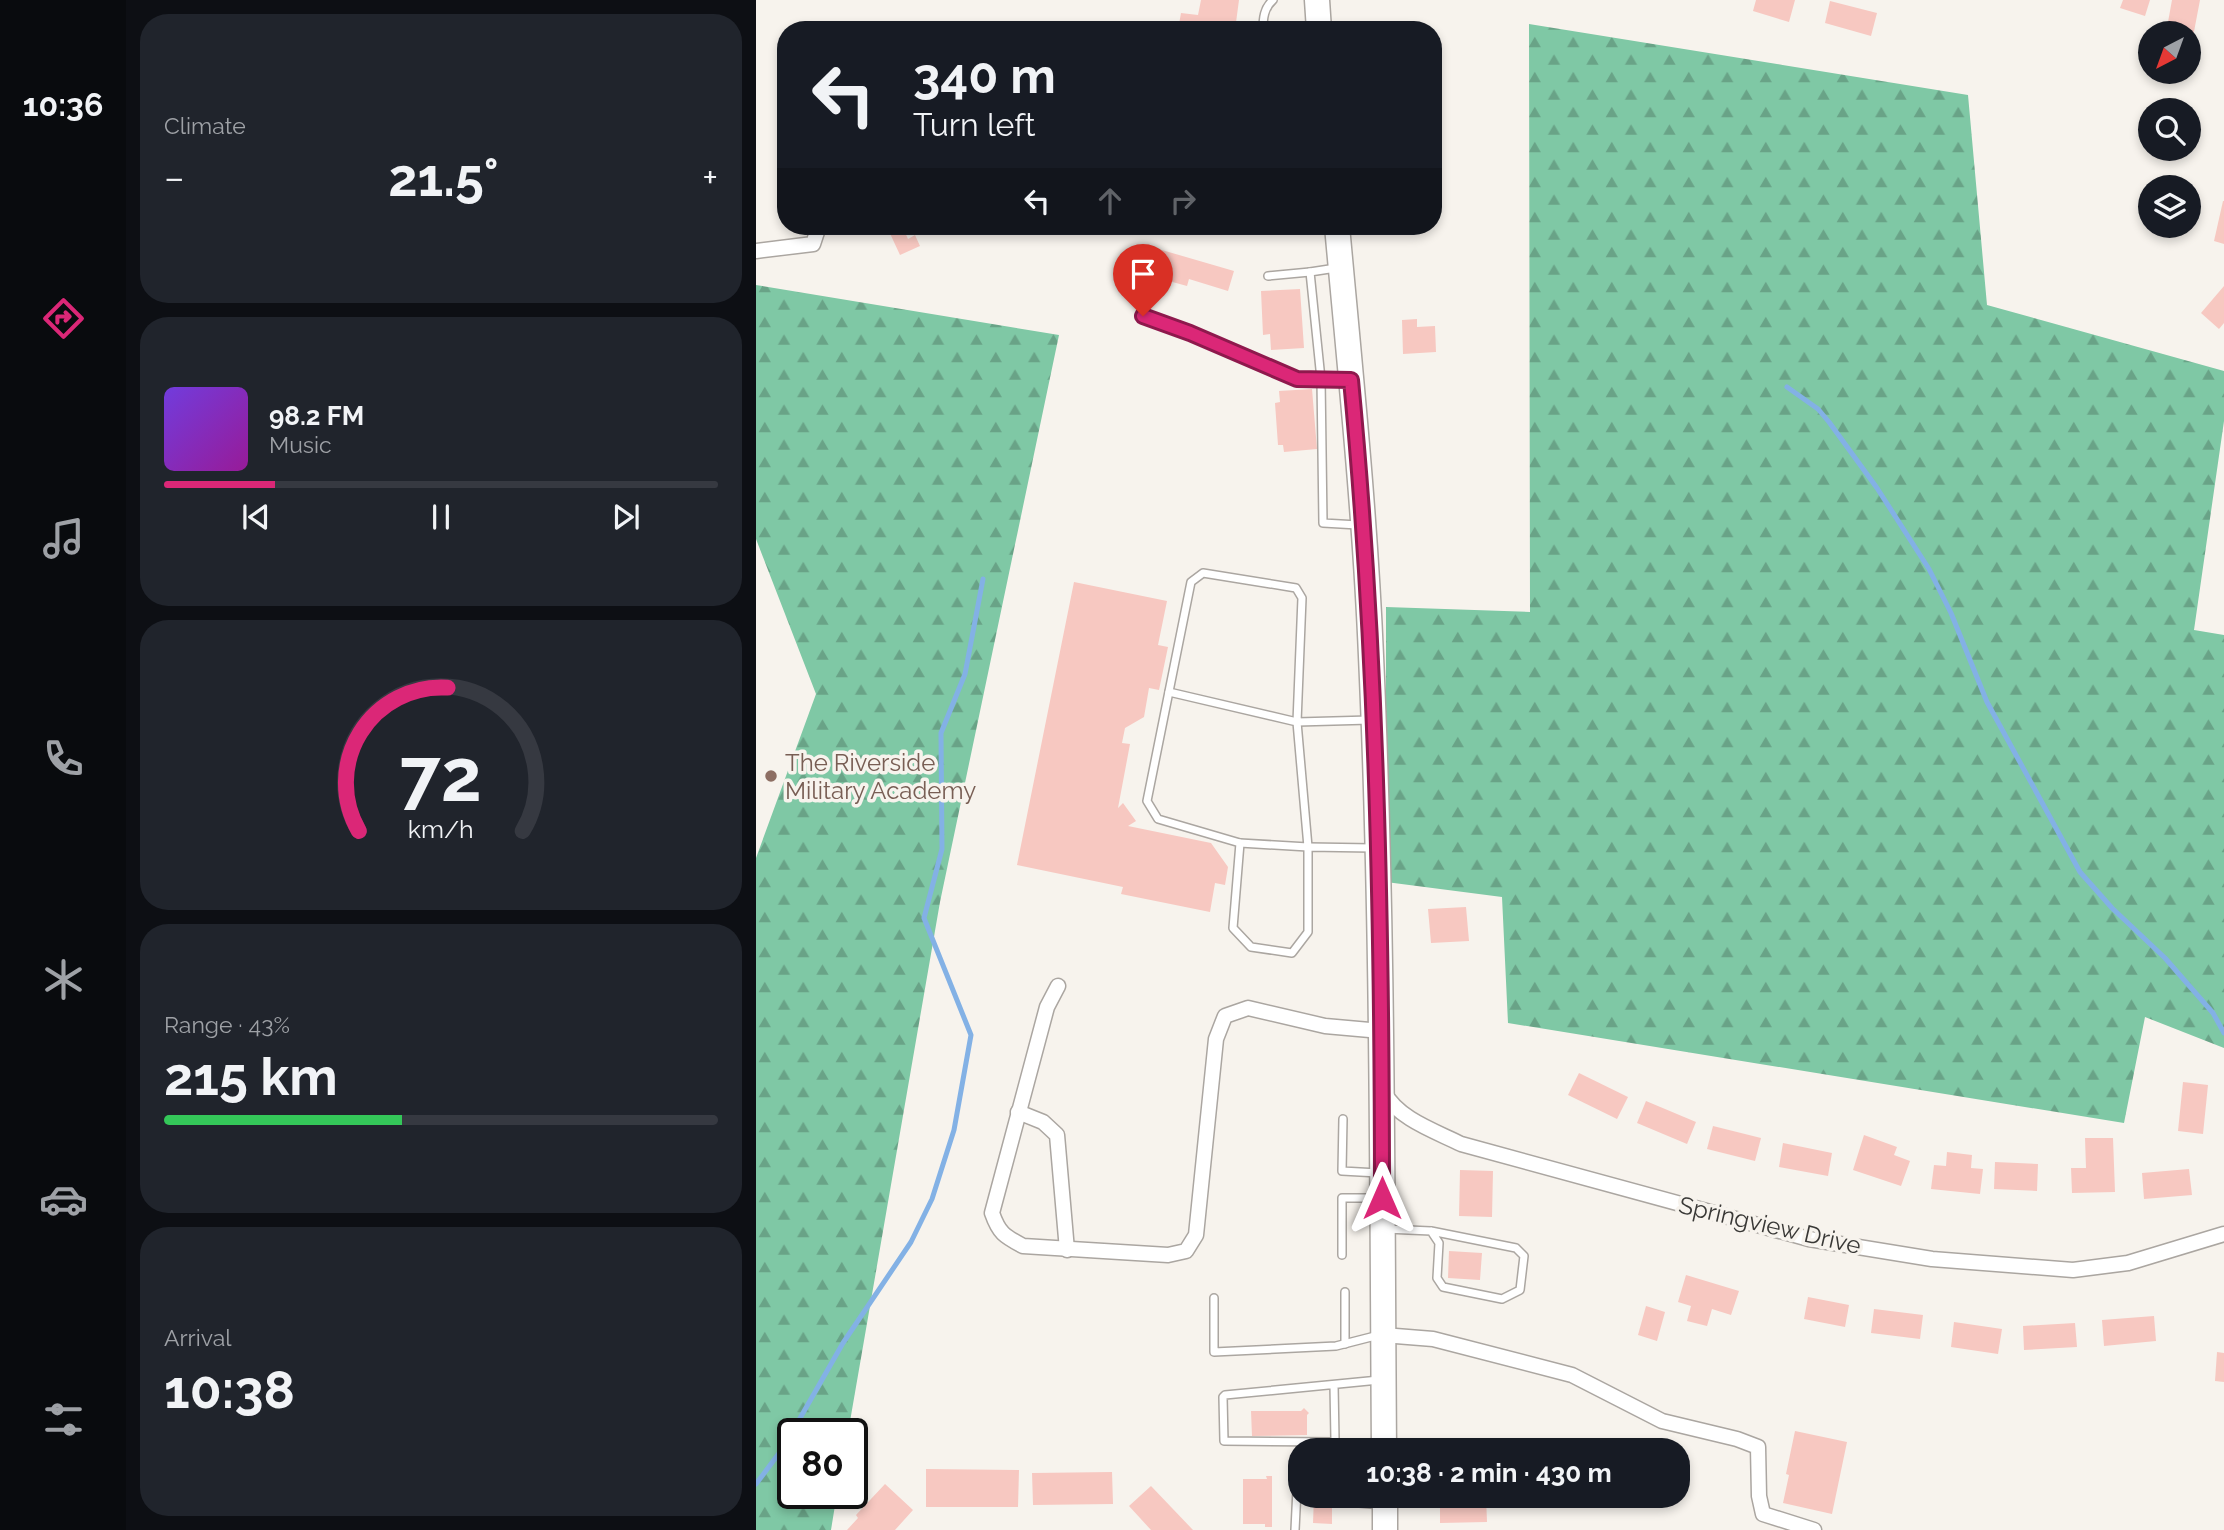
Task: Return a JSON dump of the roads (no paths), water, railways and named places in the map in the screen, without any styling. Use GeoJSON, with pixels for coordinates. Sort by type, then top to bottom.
{"type":"FeatureCollection","features":[{"type":"Feature","properties":{"kind":"highway"},"geometry":{"type":"LineString","coordinates":[[1317,0],[1318,21]]}},
{"type":"Feature","properties":{"kind":"highway"},"geometry":{"type":"LineString","coordinates":[[1338,235],[1362,525],[1374,720],[1381,1031],[1384,1438]]}},
{"type":"Feature","properties":{"kind":"highway"},"geometry":{"type":"LineString","coordinates":[[1385,1508],[1385,1530]]}},
{"type":"Feature","properties":{"kind":"street"},"geometry":{"type":"LineString","coordinates":[[756,251],[813,244],[816,235]]}},
{"type":"Feature","properties":{"kind":"street"},"geometry":{"type":"LineString","coordinates":[[1058,986],[1047,1007],[992,1213],[998,1228],[1007,1238],[1023,1246],[1168,1255],[1186,1251],[1196,1235],[1216,1040],[1225,1016],[1248,1008],[1325,1026],[1381,1031]]}},
{"type":"Feature","properties":{"kind":"street","name":"Springview Drive"},"geometry":{"type":"LineString","coordinates":[[1381,1086],[1390,1103],[1411,1118],[1461,1144],[1809,1239],[1932,1259],[2073,1270],[2127,1263],[2224,1234]]}},
{"type":"Feature","properties":{"kind":"street"},"geometry":{"type":"LineString","coordinates":[[1018,1112],[1043,1122],[1057,1135],[1067,1250]]}},
{"type":"Feature","properties":{"kind":"street"},"geometry":{"type":"LineString","coordinates":[[1383,1335],[1433,1339],[1572,1375],[1662,1421],[1737,1439],[1758,1447],[1759,1496],[1763,1514],[1814,1530]]}},
{"type":"Feature","properties":{"kind":"lane"},"geometry":{"type":"LineString","coordinates":[[1263,21],[1263,16],[1273,0]]}},
{"type":"Feature","properties":{"kind":"lane"},"geometry":{"type":"LineString","coordinates":[[1268,276],[1341,268]]}},
{"type":"Feature","properties":{"kind":"lane"},"geometry":{"type":"LineString","coordinates":[[1310,272],[1321,379],[1322,523],[1362,525]]}},
{"type":"Feature","properties":{"kind":"lane"},"geometry":{"type":"LineString","coordinates":[[1143,316],[1297,379],[1351,380]]}},
{"type":"Feature","properties":{"kind":"lane"},"geometry":{"type":"LineString","coordinates":[[1240,843],[1233,928],[1251,947],[1292,953],[1308,932],[1308,847],[1297,722],[1302,597],[1296,588],[1203,573],[1191,582],[1147,801],[1158,819],[1240,843],[1308,847],[1377,848]]}},
{"type":"Feature","properties":{"kind":"lane"},"geometry":{"type":"LineString","coordinates":[[1169,692],[1297,722],[1374,720]]}},
{"type":"Feature","properties":{"kind":"lane"},"geometry":{"type":"LineString","coordinates":[[1343,1119],[1342,1171],[1382,1186]]}},
{"type":"Feature","properties":{"kind":"lane"},"geometry":{"type":"LineString","coordinates":[[1342,1255],[1342,1198],[1382,1186]]}},
{"type":"Feature","properties":{"kind":"lane"},"geometry":{"type":"LineString","coordinates":[[1383,1229],[1431,1231],[1516,1248],[1524,1256],[1520,1290],[1502,1299],[1443,1287],[1437,1278],[1439,1243],[1431,1231]]}},
{"type":"Feature","properties":{"kind":"lane"},"geometry":{"type":"LineString","coordinates":[[1345,1292],[1345,1344]]}},
{"type":"Feature","properties":{"kind":"lane"},"geometry":{"type":"LineString","coordinates":[[1214,1298],[1214,1352],[1345,1344],[1383,1335]]}},
{"type":"Feature","properties":{"kind":"lane"},"geometry":{"type":"LineString","coordinates":[[1334,1385],[1334,1442],[1224,1441],[1224,1395],[1384,1380]]}},
{"type":"Feature","properties":{"kind":"lane"},"geometry":{"type":"LineString","coordinates":[[1296,1530],[1297,1508]]}},
{"type":"Feature","properties":{"kind":"waterway"},"geometry":{"type":"LineString","coordinates":[[1787,387],[1818,409],[1829,422],[1877,488],[1929,569],[1951,613],[1987,702],[2080,872],[2112,908],[2165,958],[2213,1013],[2224,1033]]}},
{"type":"Feature","properties":{"kind":"waterway"},"geometry":{"type":"LineString","coordinates":[[756,1484],[783,1448],[843,1343],[911,1242],[932,1199],[954,1130],[971,1035],[924,918],[942,849],[941,733],[965,674],[983,579]]}},
{"type":"Feature","properties":{"kind":"place","name":"The Riverside Military Academy"},"geometry":{"type":"Point","coordinates":[771,776]}}]}
